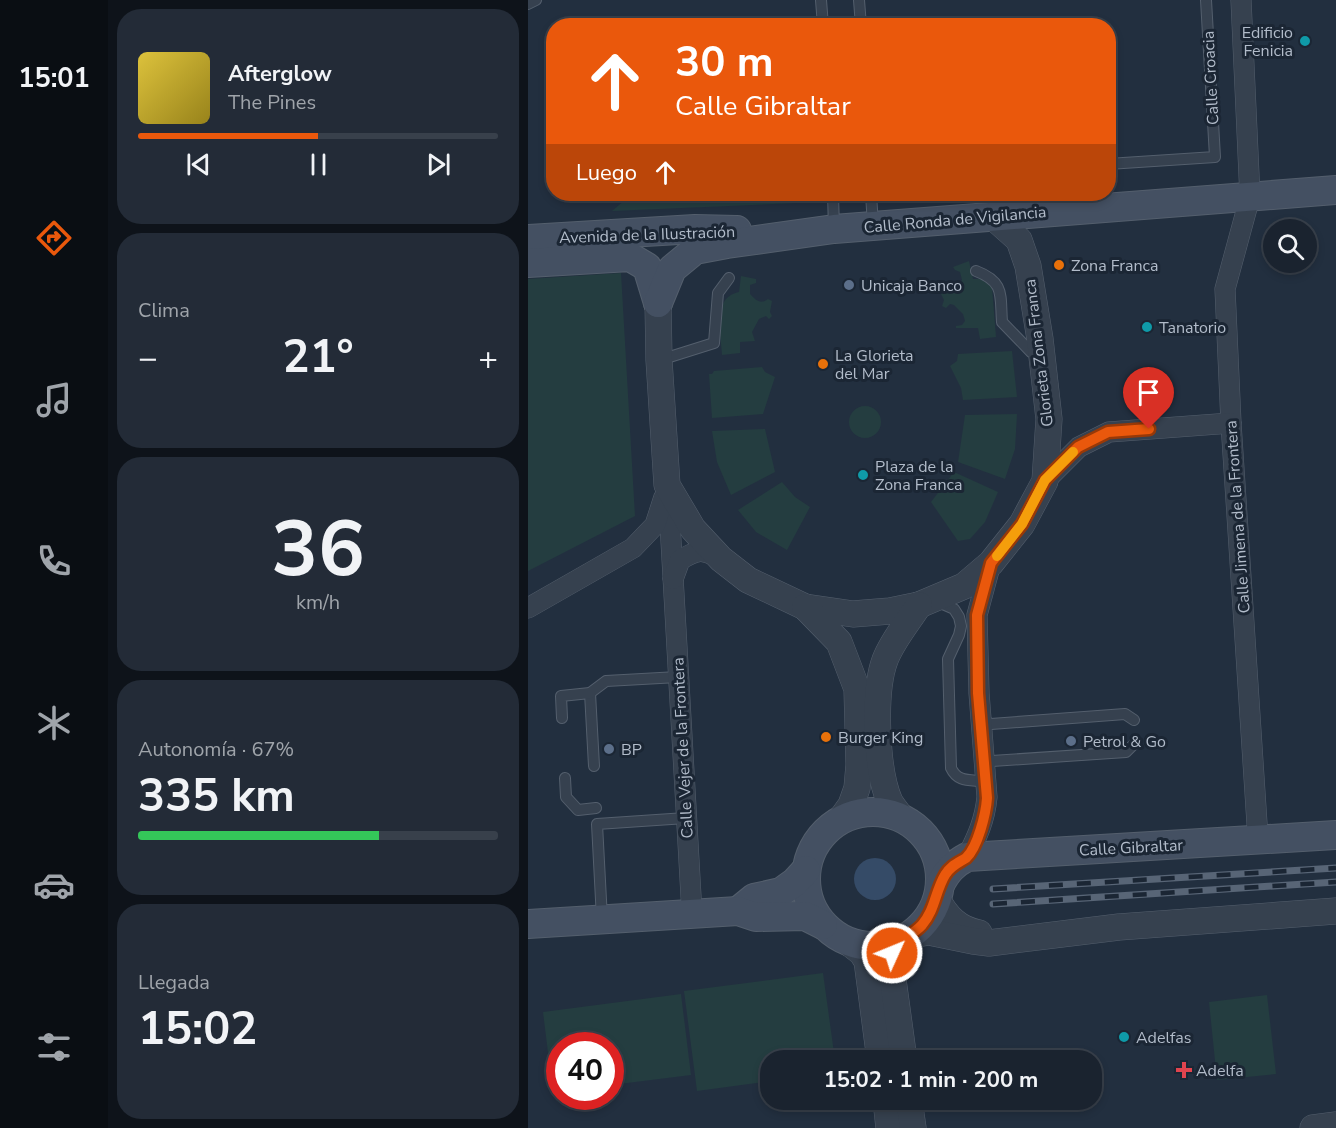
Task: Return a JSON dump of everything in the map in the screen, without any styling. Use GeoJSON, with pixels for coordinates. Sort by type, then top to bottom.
{"type":"FeatureCollection","features":[{"type":"Feature","properties":{"kind":"main road","name":"Calle Ronda de Vigilancia"},"geometry":{"type":"LineString","coordinates":[[658,303],[672,269],[694,250],[802,232],[1336,190]]}},
{"type":"Feature","properties":{"kind":"main road","name":"Avenida de la Ilustración"},"geometry":{"type":"LineString","coordinates":[[528,238],[695,229],[802,232]]}},
{"type":"Feature","properties":{"kind":"main road","name":"Avenida de la Ilustración"},"geometry":{"type":"LineString","coordinates":[[528,263],[630,257],[646,267],[658,303]]}},
{"type":"Feature","properties":{"kind":"main road"},"geometry":{"type":"LineString","coordinates":[[939,892],[936,855],[920,830],[900,817],[865,811],[841,819],[826,830],[809,855],[806,885],[808,900],[814,913],[835,935],[848,942],[873,947],[904,938],[931,913],[939,892],[946,873],[967,856]]}},
{"type":"Feature","properties":{"kind":"main road","name":"Calle Gibraltar"},"geometry":{"type":"LineString","coordinates":[[967,856],[1336,835]]}},
{"type":"Feature","properties":{"kind":"main road"},"geometry":{"type":"LineString","coordinates":[[738,911],[754,898],[781,892],[806,870]]}},
{"type":"Feature","properties":{"kind":"main road"},"geometry":{"type":"LineString","coordinates":[[528,924],[738,911],[756,917],[805,916],[824,925]]}},
{"type":"Feature","properties":{"kind":"street"},"geometry":{"type":"LineString","coordinates":[[1241,0],[1250,197]]}},
{"type":"Feature","properties":{"kind":"street","name":"Calle Jimena de la Frontera"},"geometry":{"type":"LineString","coordinates":[[1250,197],[1225,290],[1231,423],[1258,840]]}},
{"type":"Feature","properties":{"kind":"street","name":"Glorieta Zona Franca"},"geometry":{"type":"LineString","coordinates":[[658,303],[659,360],[668,485],[693,530],[721,559],[748,580],[805,607],[853,614],[890,611],[924,603],[964,586],[991,563],[1022,524],[1045,480],[1049,419],[1028,266],[1019,240],[992,216]]}},
{"type":"Feature","properties":{"kind":"street"},"geometry":{"type":"LineString","coordinates":[[1045,480],[1078,447],[1108,432],[1231,423]]}},
{"type":"Feature","properties":{"kind":"street"},"geometry":{"type":"LineString","coordinates":[[528,608],[633,548],[655,525],[668,485]]}},
{"type":"Feature","properties":{"kind":"street","name":"Calle Vejer de la Frontera"},"geometry":{"type":"LineString","coordinates":[[668,485],[692,914]]}},
{"type":"Feature","properties":{"kind":"street"},"geometry":{"type":"LineString","coordinates":[[672,582],[680,560],[693,552],[705,550],[721,559]]}},
{"type":"Feature","properties":{"kind":"street"},"geometry":{"type":"LineString","coordinates":[[967,856],[981,830],[986,814],[977,615],[991,563]]}},
{"type":"Feature","properties":{"kind":"street"},"geometry":{"type":"LineString","coordinates":[[900,817],[891,802],[879,754],[878,687],[885,659],[924,603]]}},
{"type":"Feature","properties":{"kind":"street"},"geometry":{"type":"LineString","coordinates":[[805,607],[839,642],[857,689],[857,788],[841,819]]}},
{"type":"Feature","properties":{"kind":"street"},"geometry":{"type":"LineString","coordinates":[[939,892],[945,913],[956,924],[970,931],[1002,940]]}},
{"type":"Feature","properties":{"kind":"street"},"geometry":{"type":"LineString","coordinates":[[903,1050],[891,965],[892,953],[904,938],[929,932],[989,943],[1119,927],[1336,911]]}},
{"type":"Feature","properties":{"kind":"street"},"geometry":{"type":"LineString","coordinates":[[848,942],[862,953],[867,961],[879,1050]]}},
{"type":"Feature","properties":{"kind":"street"},"geometry":{"type":"LineString","coordinates":[[887,1110],[889,1128]]}},
{"type":"Feature","properties":{"kind":"street"},"geometry":{"type":"LineString","coordinates":[[910,1110],[913,1128]]}},
{"type":"Feature","properties":{"kind":"street"},"geometry":{"type":"LineString","coordinates":[[1313,1128],[1336,1125]]}},
{"type":"Feature","properties":{"kind":"lane"},"geometry":{"type":"LineString","coordinates":[[528,4],[536,0]]}},
{"type":"Feature","properties":{"kind":"lane"},"geometry":{"type":"LineString","coordinates":[[821,0],[822,18]]}},
{"type":"Feature","properties":{"kind":"lane"},"geometry":{"type":"LineString","coordinates":[[859,0],[860,18]]}},
{"type":"Feature","properties":{"kind":"lane","name":"Calle Croacia"},"geometry":{"type":"LineString","coordinates":[[1116,163],[1215,157],[1206,0]]}},
{"type":"Feature","properties":{"kind":"lane"},"geometry":{"type":"LineString","coordinates":[[833,201],[834,229]]}},
{"type":"Feature","properties":{"kind":"lane"},"geometry":{"type":"LineString","coordinates":[[871,201],[873,226]]}},
{"type":"Feature","properties":{"kind":"lane"},"geometry":{"type":"LineString","coordinates":[[976,271],[991,277],[1000,291],[1002,322],[1031,352],[1042,357]]}},
{"type":"Feature","properties":{"kind":"lane"},"geometry":{"type":"LineString","coordinates":[[659,360],[714,343],[718,293],[729,278]]}},
{"type":"Feature","properties":{"kind":"lane"},"geometry":{"type":"LineString","coordinates":[[924,603],[946,604],[959,616],[959,635],[948,659],[951,768],[956,776],[964,780],[980,781],[993,761],[1050,752],[1126,752],[1134,744]]}},
{"type":"Feature","properties":{"kind":"lane"},"geometry":{"type":"LineString","coordinates":[[562,718],[561,696],[591,693],[606,681],[678,677]]}},
{"type":"Feature","properties":{"kind":"lane"},"geometry":{"type":"LineString","coordinates":[[591,693],[594,766]]}},
{"type":"Feature","properties":{"kind":"lane"},"geometry":{"type":"LineString","coordinates":[[980,712],[985,721],[991,724],[1048,724],[1125,714],[1134,720]]}},
{"type":"Feature","properties":{"kind":"lane"},"geometry":{"type":"LineString","coordinates":[[565,778],[566,796],[578,810],[596,804],[602,920]]}},
{"type":"Feature","properties":{"kind":"lane"},"geometry":{"type":"LineString","coordinates":[[597,824],[686,818]]}},
{"type":"Feature","properties":{"kind":"green space"},"geometry":{"type":"Polygon","coordinates":[[[624,201],[821,201],[821,202],[612,211],[624,201]]]}},
{"type":"Feature","properties":{"kind":"green space"},"geometry":{"type":"Polygon","coordinates":[[[969,261],[973,279],[981,279],[992,287],[996,337],[980,339],[978,328],[956,328],[965,321],[963,314],[954,305],[950,304],[946,308],[942,306],[944,300],[940,292],[945,288],[952,292],[962,280],[960,272],[953,267],[969,261]]]}},
{"type":"Feature","properties":{"kind":"green space"},"geometry":{"type":"Polygon","coordinates":[[[621,273],[635,516],[528,571],[528,279],[621,273]]]}},
{"type":"Feature","properties":{"kind":"green space"},"geometry":{"type":"Polygon","coordinates":[[[741,276],[756,279],[756,283],[750,285],[750,294],[758,301],[763,302],[768,299],[772,301],[770,312],[772,316],[769,319],[766,316],[759,319],[752,332],[755,341],[740,342],[740,353],[722,355],[721,309],[724,301],[739,292],[741,276]]]}},
{"type":"Feature","properties":{"kind":"green space"},"geometry":{"type":"Polygon","coordinates":[[[1012,351],[1017,397],[963,400],[961,388],[950,366],[957,361],[958,354],[1012,351]]]}},
{"type":"Feature","properties":{"kind":"green space"},"geometry":{"type":"Polygon","coordinates":[[[762,367],[765,372],[775,377],[763,414],[712,418],[709,374],[714,371],[762,367]]]}},
{"type":"Feature","properties":{"kind":"green space"},"geometry":{"type":"Polygon","coordinates":[[[865,406],[876,411],[881,422],[876,433],[865,438],[854,433],[849,422],[854,411],[865,406]]]}},
{"type":"Feature","properties":{"kind":"green space"},"geometry":{"type":"Polygon","coordinates":[[[1017,414],[1015,449],[1005,479],[958,462],[965,415],[1017,414]]]}},
{"type":"Feature","properties":{"kind":"green space"},"geometry":{"type":"Polygon","coordinates":[[[765,429],[775,472],[731,495],[717,462],[712,431],[765,429]]]}},
{"type":"Feature","properties":{"kind":"green space"},"geometry":{"type":"Polygon","coordinates":[[[954,472],[998,492],[985,522],[970,539],[958,541],[931,502],[954,472]]]}},
{"type":"Feature","properties":{"kind":"green space"},"geometry":{"type":"Polygon","coordinates":[[[782,482],[795,497],[810,507],[787,550],[756,532],[738,510],[782,482]]]}},
{"type":"Feature","properties":{"kind":"green space"},"geometry":{"type":"Polygon","coordinates":[[[823,973],[834,1050],[760,1050],[760,1082],[697,1091],[684,991],[823,973]]]}},
{"type":"Feature","properties":{"kind":"green space"},"geometry":{"type":"Polygon","coordinates":[[[681,994],[691,1075],[624,1083],[624,1032],[546,1032],[546,1036],[543,1012],[681,994]]]}},
{"type":"Feature","properties":{"kind":"green space"},"geometry":{"type":"Polygon","coordinates":[[[1267,995],[1276,1074],[1217,1080],[1209,1002],[1267,995]]]}},
{"type":"Feature","properties":{"kind":"water"},"geometry":{"type":"Polygon","coordinates":[[[875,858],[890,864],[896,879],[890,894],[875,900],[860,894],[854,879],[860,864],[875,858]]]}},
{"type":"Feature","properties":{"kind":"railway"},"geometry":{"type":"LineString","coordinates":[[993,889],[1336,868]]}},
{"type":"Feature","properties":{"kind":"railway"},"geometry":{"type":"LineString","coordinates":[[993,904],[1336,882]]}},
{"type":"Feature","properties":{"kind":"slow traffic"},"geometry":{"type":"LineString","coordinates":[[997,556],[1022,524],[1045,480],[1073,452]]}},
{"type":"Feature","properties":{"kind":"place","name":"Edificio Fenicia"},"geometry":{"type":"Point","coordinates":[1305,41]}},
{"type":"Feature","properties":{"kind":"place","name":"Zona Franca"},"geometry":{"type":"Point","coordinates":[1059,265]}},
{"type":"Feature","properties":{"kind":"place","name":"Unicaja Banco"},"geometry":{"type":"Point","coordinates":[849,285]}},
{"type":"Feature","properties":{"kind":"place","name":"Tanatorio"},"geometry":{"type":"Point","coordinates":[1147,327]}},
{"type":"Feature","properties":{"kind":"place","name":"La Glorieta del Mar"},"geometry":{"type":"Point","coordinates":[823,364]}},
{"type":"Feature","properties":{"kind":"place","name":"Plaza de la Zona Franca"},"geometry":{"type":"Point","coordinates":[863,475]}},
{"type":"Feature","properties":{"kind":"place","name":"Burger King"},"geometry":{"type":"Point","coordinates":[826,737]}},
{"type":"Feature","properties":{"kind":"place","name":"Petrol & Go"},"geometry":{"type":"Point","coordinates":[1071,741]}},
{"type":"Feature","properties":{"kind":"place","name":"BP"},"geometry":{"type":"Point","coordinates":[609,749]}},
{"type":"Feature","properties":{"kind":"place","name":"Adelfas"},"geometry":{"type":"Point","coordinates":[1124,1037]}},
{"type":"Feature","properties":{"kind":"place","name":"Adelfa"},"geometry":{"type":"Point","coordinates":[1184,1070]}},
{"type":"Feature","properties":{"kind":"route"},"geometry":{"type":"LineString","coordinates":[[892,953],[897,942],[911,935],[931,913],[946,873],[967,856],[981,830],[986,814],[987,798],[978,693],[977,615],[991,563],[1022,524],[1045,480],[1078,447],[1108,432],[1149,429]]}}]}
